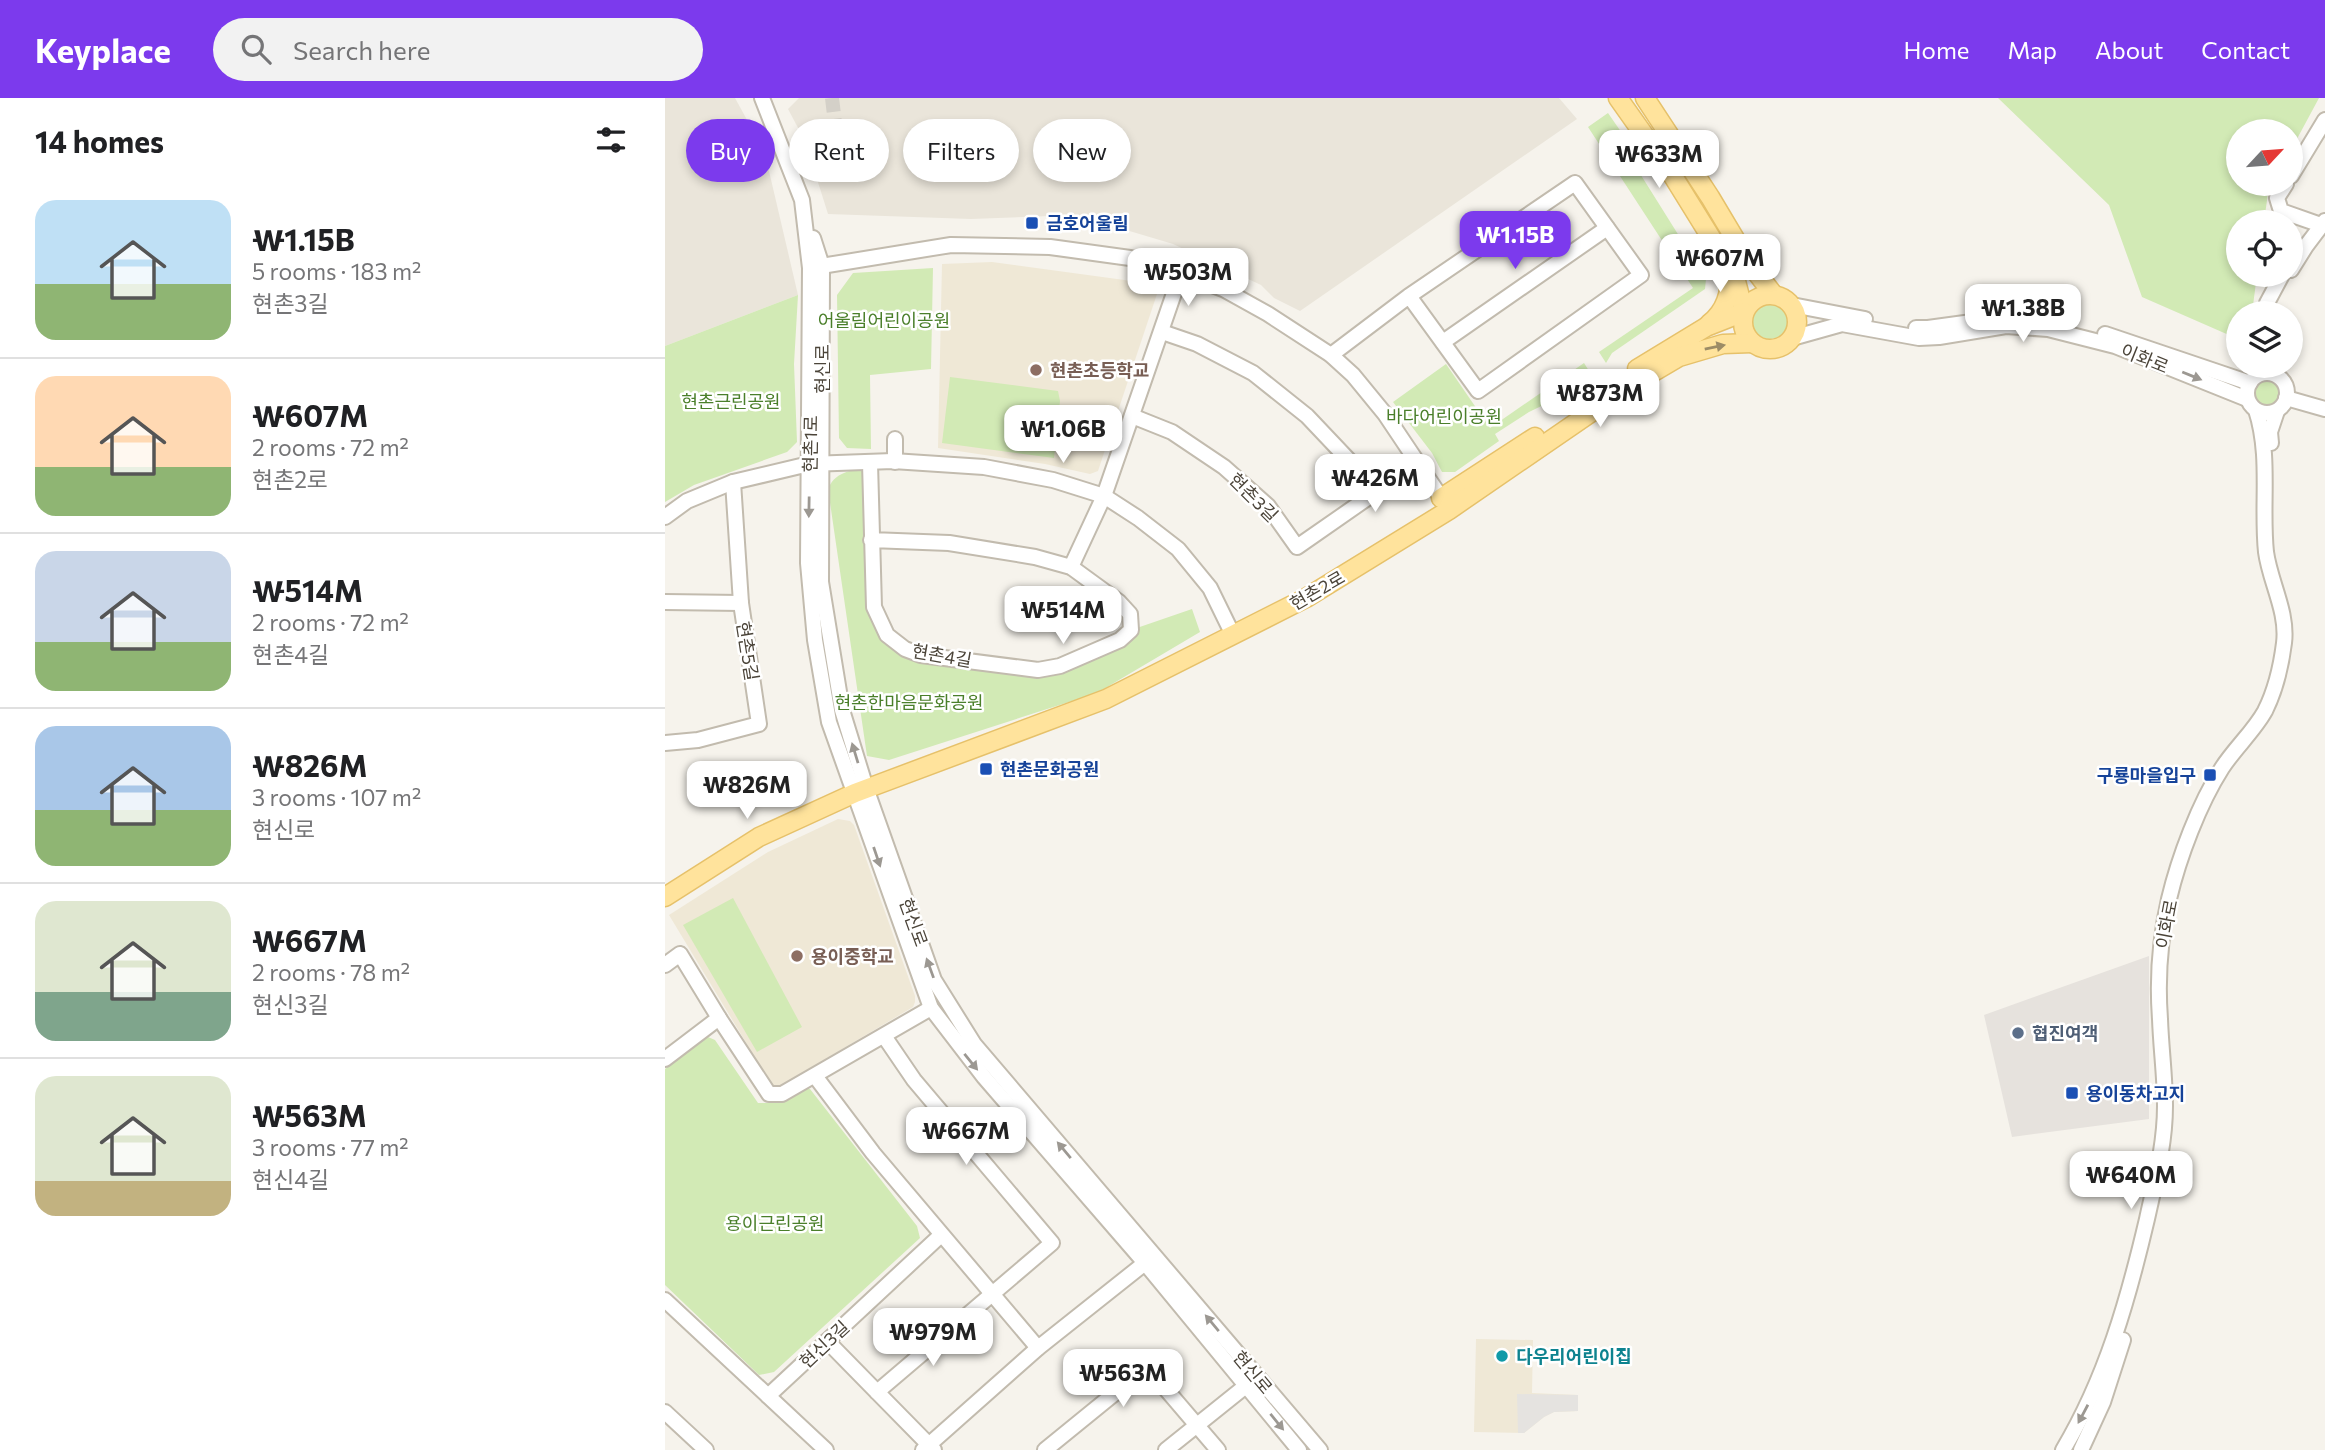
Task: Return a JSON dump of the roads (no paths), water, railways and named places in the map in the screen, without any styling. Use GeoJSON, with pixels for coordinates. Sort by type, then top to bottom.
{"type":"FeatureCollection","features":[{"type":"Feature","properties":{"kind":"main road"},"geometry":{"type":"LineString","coordinates":[[1618,98],[1671,173],[1728,265],[1736,281],[1744,312],[1743,327],[1752,343],[1769,349],[1786,344],[1792,338],[1798,321],[1792,304],[1773,294],[1758,296],[1744,312]]}},
{"type":"Feature","properties":{"kind":"main road"},"geometry":{"type":"LineString","coordinates":[[1644,98],[1704,187],[1750,264],[1773,294]]}},
{"type":"Feature","properties":{"kind":"main road"},"geometry":{"type":"LineString","coordinates":[[1706,327],[1719,317],[1723,309],[1730,282],[1728,265]]}},
{"type":"Feature","properties":{"kind":"main road","name":"현촌2로"},"geometry":{"type":"LineString","coordinates":[[860,790],[1106,699],[1306,598],[1445,504],[1621,379],[1706,327],[1744,312]]}},
{"type":"Feature","properties":{"kind":"main road","name":"현촌2로"},"geometry":{"type":"LineString","coordinates":[[1445,504],[1628,387],[1679,358],[1723,344],[1752,343]]}},
{"type":"Feature","properties":{"kind":"main road"},"geometry":{"type":"LineString","coordinates":[[665,897],[759,837],[860,790]]}},
{"type":"Feature","properties":{"kind":"street","name":"현신로"},"geometry":{"type":"LineString","coordinates":[[762,98],[802,200],[816,267],[815,464]]}},
{"type":"Feature","properties":{"kind":"street"},"geometry":{"type":"LineString","coordinates":[[2303,156],[2325,120]]}},
{"type":"Feature","properties":{"kind":"street"},"geometry":{"type":"LineString","coordinates":[[1331,355],[1409,296],[1575,183],[1641,275],[1478,391],[1409,296]]}},
{"type":"Feature","properties":{"kind":"street"},"geometry":{"type":"LineString","coordinates":[[2278,196],[2281,211],[2321,220]]}},
{"type":"Feature","properties":{"kind":"street"},"geometry":{"type":"LineString","coordinates":[[2303,243],[2321,220]]}},
{"type":"Feature","properties":{"kind":"street"},"geometry":{"type":"LineString","coordinates":[[2303,250],[2321,220]]}},
{"type":"Feature","properties":{"kind":"street"},"geometry":{"type":"LineString","coordinates":[[1443,342],[1607,228]]}},
{"type":"Feature","properties":{"kind":"street"},"geometry":{"type":"LineString","coordinates":[[816,267],[951,245],[1050,247],[1130,258],[1181,273],[1268,314],[1331,355],[1385,414],[1445,504]]}},
{"type":"Feature","properties":{"kind":"street"},"geometry":{"type":"LineString","coordinates":[[1071,567],[1104,496],[1181,273]]}},
{"type":"Feature","properties":{"kind":"street","name":"이화로"},"geometry":{"type":"LineString","coordinates":[[1792,304],[1906,327],[1928,328],[2016,316],[2124,339],[2226,366]]}},
{"type":"Feature","properties":{"kind":"street","name":"이화로"},"geometry":{"type":"LineString","coordinates":[[1792,338],[1842,324],[1919,338],[2005,326],[2048,330],[2115,346],[2252,404],[2263,432],[2266,553],[2283,616],[2285,638],[2278,679],[2264,713],[2222,768],[2197,815],[2169,899],[2159,959],[2159,1019],[2165,1069],[2165,1108],[2159,1164],[2129,1290],[2111,1351],[2092,1396],[2063,1450]]}},
{"type":"Feature","properties":{"kind":"street","name":"현촌3길"},"geometry":{"type":"LineString","coordinates":[[1132,415],[1172,432],[1224,467],[1268,506],[1297,547],[1366,499],[1367,491],[1361,473],[1307,416],[1253,373],[1197,344],[1162,332]]}},
{"type":"Feature","properties":{"kind":"street"},"geometry":{"type":"LineString","coordinates":[[2256,378],[2252,404],[2266,414],[2277,411],[2286,398],[2285,384],[2280,378]]}},
{"type":"Feature","properties":{"kind":"street"},"geometry":{"type":"LineString","coordinates":[[2286,398],[2325,409]]}},
{"type":"Feature","properties":{"kind":"street","name":"이화로"},"geometry":{"type":"LineString","coordinates":[[2081,1450],[2118,1360],[2146,1251],[2168,1149],[2171,1118],[2165,978],[2179,897],[2210,803],[2231,768],[2269,717],[2287,675],[2291,645],[2290,624],[2275,551],[2272,515],[2270,432],[2277,411]]}},
{"type":"Feature","properties":{"kind":"street"},"geometry":{"type":"LineString","coordinates":[[895,439],[895,461]]}},
{"type":"Feature","properties":{"kind":"street"},"geometry":{"type":"LineString","coordinates":[[665,517],[687,501],[733,482],[815,464],[895,461],[983,467],[1053,480],[1104,496],[1178,549],[1210,588],[1233,635]]}},
{"type":"Feature","properties":{"kind":"street","name":"현촌4길"},"geometry":{"type":"LineString","coordinates":[[870,463],[871,540],[874,607],[887,635],[905,649],[934,656],[1038,670],[1060,666],[1120,640],[1131,630],[1131,614],[1071,567],[1035,557],[949,543],[871,540]]}},
{"type":"Feature","properties":{"kind":"street","name":"현촌1로"},"geometry":{"type":"LineString","coordinates":[[815,464],[808,563],[815,639],[829,722],[860,790]]}},
{"type":"Feature","properties":{"kind":"street","name":"현촌5길"},"geometry":{"type":"LineString","coordinates":[[665,743],[698,740],[759,724],[740,603],[733,482]]}},
{"type":"Feature","properties":{"kind":"street"},"geometry":{"type":"LineString","coordinates":[[665,603],[740,603]]}},
{"type":"Feature","properties":{"kind":"street","name":"현신로"},"geometry":{"type":"LineString","coordinates":[[860,790],[931,1008],[983,1077],[1145,1263],[1299,1450]]}},
{"type":"Feature","properties":{"kind":"street","name":"현신로"},"geometry":{"type":"LineString","coordinates":[[860,790],[934,980],[974,1044],[1320,1450]]}},
{"type":"Feature","properties":{"kind":"street"},"geometry":{"type":"LineString","coordinates":[[665,965],[680,954],[769,1094],[782,1094],[931,1008]]}},
{"type":"Feature","properties":{"kind":"street"},"geometry":{"type":"LineString","coordinates":[[665,1059],[719,1018]]}},
{"type":"Feature","properties":{"kind":"street"},"geometry":{"type":"LineString","coordinates":[[877,1392],[1052,1243],[914,1080],[884,1036]]}},
{"type":"Feature","properties":{"kind":"street"},"geometry":{"type":"LineString","coordinates":[[815,1076],[865,1143],[941,1236],[1038,1348]]}},
{"type":"Feature","properties":{"kind":"street","name":"현신3길"},"geometry":{"type":"LineString","coordinates":[[768,1396],[941,1236]]}},
{"type":"Feature","properties":{"kind":"street"},"geometry":{"type":"LineString","coordinates":[[827,1341],[928,1448],[1038,1348],[1145,1263]]}},
{"type":"Feature","properties":{"kind":"street"},"geometry":{"type":"LineString","coordinates":[[665,1300],[826,1450]]}},
{"type":"Feature","properties":{"kind":"street"},"geometry":{"type":"LineString","coordinates":[[1045,1450],[1147,1367],[1217,1450]]}},
{"type":"Feature","properties":{"kind":"street"},"geometry":{"type":"LineString","coordinates":[[1166,1450],[1247,1385]]}},
{"type":"Feature","properties":{"kind":"street"},"geometry":{"type":"LineString","coordinates":[[665,1412],[706,1450]]}},
{"type":"Feature","properties":{"kind":"tunnel"},"geometry":{"type":"LineString","coordinates":[[832,98],[835,119]]}},
{"type":"Feature","properties":{"kind":"place","name":"금호어울림"},"geometry":{"type":"Point","coordinates":[1032,223]}},
{"type":"Feature","properties":{"kind":"place","name":"현촌초등학교"},"geometry":{"type":"Point","coordinates":[1036,370]}},
{"type":"Feature","properties":{"kind":"place","name":"현촌문화공원"},"geometry":{"type":"Point","coordinates":[986,769]}},
{"type":"Feature","properties":{"kind":"place","name":"구룡마을입구"},"geometry":{"type":"Point","coordinates":[2210,775]}},
{"type":"Feature","properties":{"kind":"place","name":"용이중학교"},"geometry":{"type":"Point","coordinates":[797,956]}},
{"type":"Feature","properties":{"kind":"place","name":"협진여객"},"geometry":{"type":"Point","coordinates":[2018,1033]}},
{"type":"Feature","properties":{"kind":"place","name":"용이동차고지"},"geometry":{"type":"Point","coordinates":[2072,1093]}},
{"type":"Feature","properties":{"kind":"place","name":"다우리어린이집"},"geometry":{"type":"Point","coordinates":[1502,1356]}},
{"type":"Feature","properties":{"kind":"park label","name":"어울림어린이공원"},"geometry":{"type":"Point","coordinates":[884,320]}},
{"type":"Feature","properties":{"kind":"park label","name":"현촌근린공원"},"geometry":{"type":"Point","coordinates":[731,401]}},
{"type":"Feature","properties":{"kind":"park label","name":"바다어린이공원"},"geometry":{"type":"Point","coordinates":[1444,416]}},
{"type":"Feature","properties":{"kind":"park label","name":"현촌한마음문화공원"},"geometry":{"type":"Point","coordinates":[909,702]}},
{"type":"Feature","properties":{"kind":"park label","name":"용이근린공원"},"geometry":{"type":"Point","coordinates":[775,1223]}}]}
